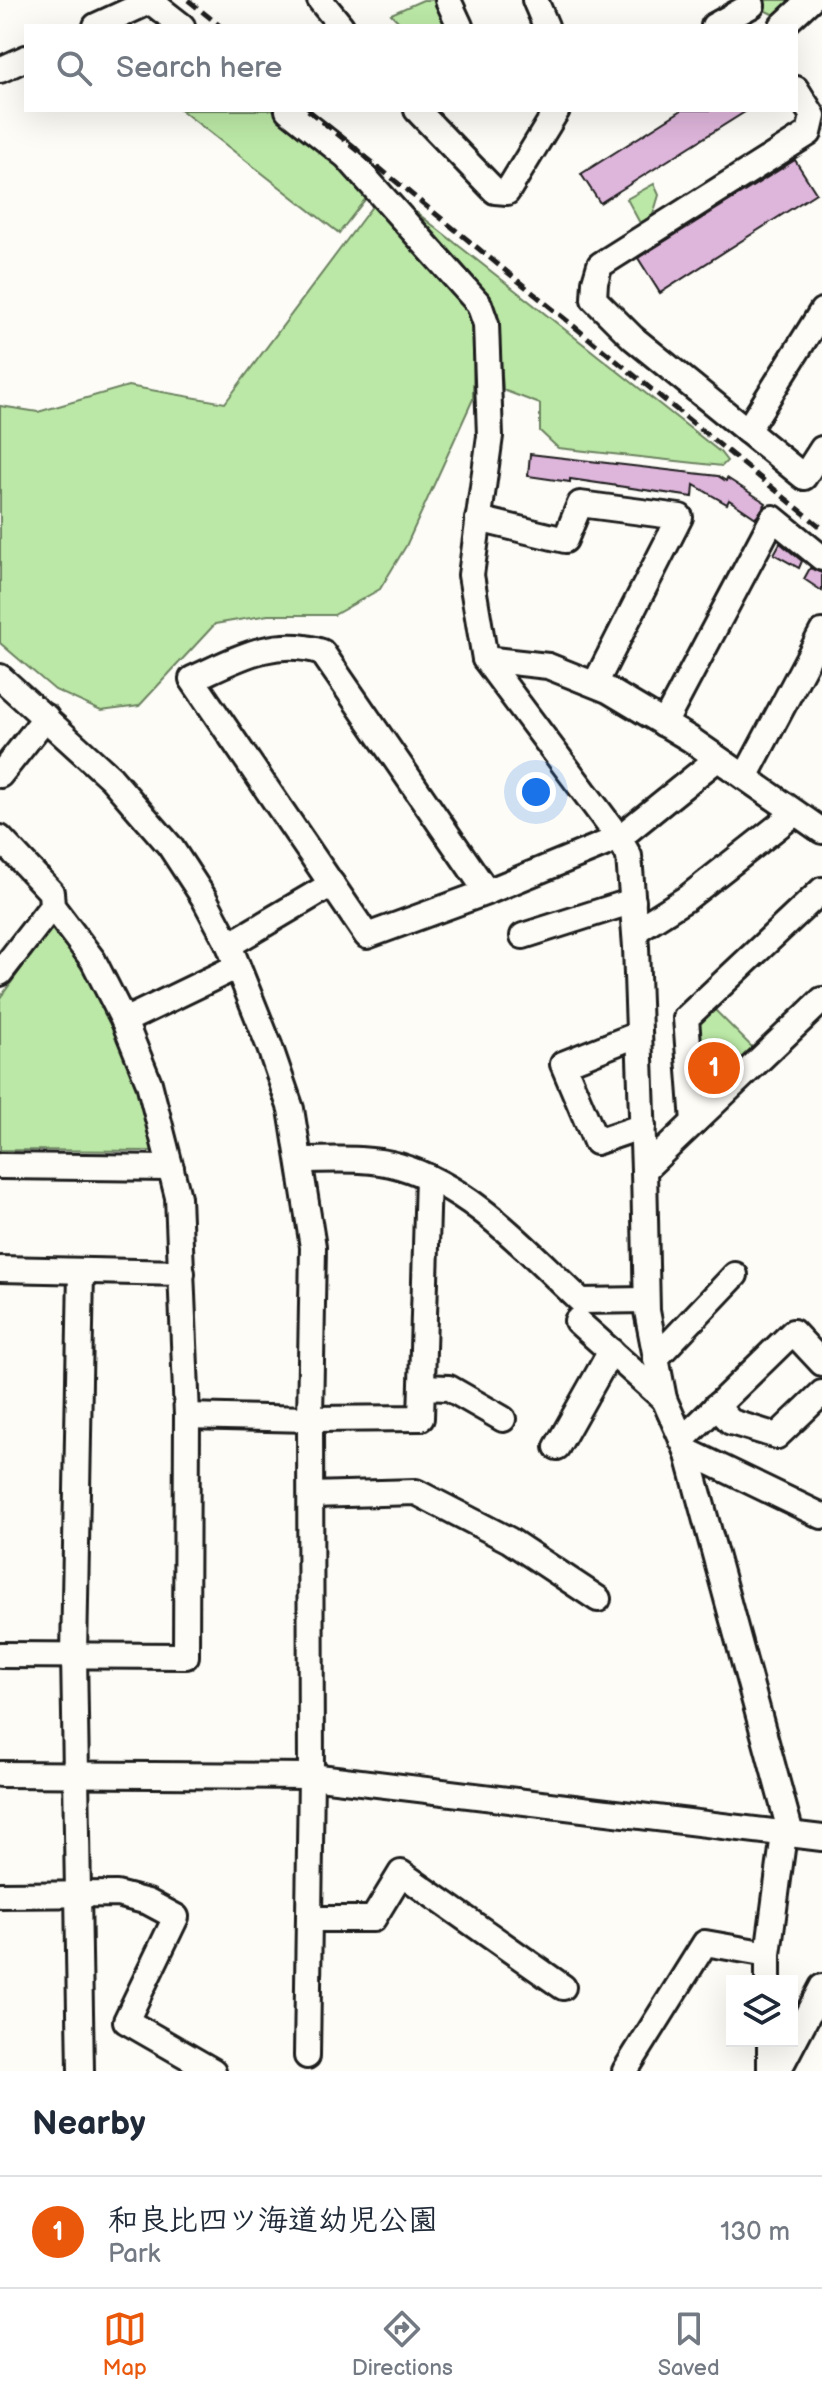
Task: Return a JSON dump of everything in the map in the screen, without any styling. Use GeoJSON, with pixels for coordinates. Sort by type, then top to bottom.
{"type":"FeatureCollection","features":[{"type":"Feature","properties":{"kind":"street"},"geometry":{"type":"LineString","coordinates":[[320,0],[339,24]]}},
{"type":"Feature","properties":{"kind":"street"},"geometry":{"type":"LineString","coordinates":[[448,0],[459,24]]}},
{"type":"Feature","properties":{"kind":"street"},"geometry":{"type":"LineString","coordinates":[[535,0],[545,24]]}},
{"type":"Feature","properties":{"kind":"street"},"geometry":{"type":"LineString","coordinates":[[784,24],[810,0]]}},
{"type":"Feature","properties":{"kind":"street"},"geometry":{"type":"LineString","coordinates":[[100,24],[152,1],[180,24]]}},
{"type":"Feature","properties":{"kind":"street"},"geometry":{"type":"LineString","coordinates":[[719,24],[754,10]]}},
{"type":"Feature","properties":{"kind":"street"},"geometry":{"type":"LineString","coordinates":[[0,70],[24,59]]}},
{"type":"Feature","properties":{"kind":"street"},"geometry":{"type":"LineString","coordinates":[[798,92],[813,116],[809,133],[600,265],[594,299],[633,338],[804,477],[822,449]]}},
{"type":"Feature","properties":{"kind":"street"},"geometry":{"type":"LineString","coordinates":[[291,112],[346,156],[479,304],[486,324],[490,436],[471,575],[485,659],[619,838],[629,856],[643,1126],[646,1300],[664,1399],[684,1445],[788,1834],[768,1954],[768,1975]]}},
{"type":"Feature","properties":{"kind":"street"},"geometry":{"type":"LineString","coordinates":[[419,112],[495,191],[507,192],[545,116]]}},
{"type":"Feature","properties":{"kind":"street"},"geometry":{"type":"LineString","coordinates":[[747,431],[822,311]]}},
{"type":"Feature","properties":{"kind":"street"},"geometry":{"type":"LineString","coordinates":[[478,519],[565,540],[580,504],[680,517],[595,684]]}},
{"type":"Feature","properties":{"kind":"street"},"geometry":{"type":"LineString","coordinates":[[664,724],[773,518],[822,558]]}},
{"type":"Feature","properties":{"kind":"street"},"geometry":{"type":"LineString","coordinates":[[745,777],[822,632]]}},
{"type":"Feature","properties":{"kind":"street"},"geometry":{"type":"LineString","coordinates":[[487,892],[322,652],[304,647],[261,648],[192,679],[367,936],[487,892],[619,838],[717,759]]}},
{"type":"Feature","properties":{"kind":"street"},"geometry":{"type":"LineString","coordinates":[[485,659],[548,666],[595,684],[664,724],[821,829]]}},
{"type":"Feature","properties":{"kind":"street"},"geometry":{"type":"LineString","coordinates":[[0,677],[111,778],[170,846],[204,898],[232,956],[287,1097],[313,1247],[307,2056]]}},
{"type":"Feature","properties":{"kind":"street"},"geometry":{"type":"LineString","coordinates":[[0,775],[46,717]]}},
{"type":"Feature","properties":{"kind":"street"},"geometry":{"type":"LineString","coordinates":[[635,931],[687,898],[795,813]]}},
{"type":"Feature","properties":{"kind":"street"},"geometry":{"type":"LineString","coordinates":[[0,838],[51,892],[52,906],[93,960],[124,1021],[149,1083],[178,1197],[187,1416],[186,1656],[0,1655]]}},
{"type":"Feature","properties":{"kind":"street"},"geometry":{"type":"LineString","coordinates":[[124,1021],[232,956],[332,884]]}},
{"type":"Feature","properties":{"kind":"street"},"geometry":{"type":"LineString","coordinates":[[694,1122],[686,1018],[822,890]]}},
{"type":"Feature","properties":{"kind":"street"},"geometry":{"type":"LineString","coordinates":[[523,936],[633,901]]}},
{"type":"Feature","properties":{"kind":"street"},"geometry":{"type":"LineString","coordinates":[[0,973],[52,906]]}},
{"type":"Feature","properties":{"kind":"street"},"geometry":{"type":"LineString","coordinates":[[644,1170],[822,1000]]}},
{"type":"Feature","properties":{"kind":"street"},"geometry":{"type":"LineString","coordinates":[[639,1034],[563,1064],[596,1142],[643,1126]]}},
{"type":"Feature","properties":{"kind":"street"},"geometry":{"type":"LineString","coordinates":[[300,1160],[352,1160],[396,1165],[428,1177],[483,1211],[581,1301],[646,1300]]}},
{"type":"Feature","properties":{"kind":"street"},"geometry":{"type":"LineString","coordinates":[[0,1166],[171,1168]]}},
{"type":"Feature","properties":{"kind":"street"},"geometry":{"type":"LineString","coordinates":[[187,1416],[421,1418],[428,1177]]}},
{"type":"Feature","properties":{"kind":"street"},"geometry":{"type":"LineString","coordinates":[[0,1269],[182,1273]]}},
{"type":"Feature","properties":{"kind":"street"},"geometry":{"type":"LineString","coordinates":[[81,1271],[74,1655],[81,2071]]}},
{"type":"Feature","properties":{"kind":"street"},"geometry":{"type":"LineString","coordinates":[[656,1358],[735,1275]]}},
{"type":"Feature","properties":{"kind":"street"},"geometry":{"type":"LineString","coordinates":[[577,1321],[664,1399]]}},
{"type":"Feature","properties":{"kind":"street"},"geometry":{"type":"LineString","coordinates":[[684,1445],[716,1406],[793,1332],[822,1363]]}},
{"type":"Feature","properties":{"kind":"street"},"geometry":{"type":"LineString","coordinates":[[557,1447],[611,1351]]}},
{"type":"Feature","properties":{"kind":"street"},"geometry":{"type":"LineString","coordinates":[[422,1387],[449,1388],[503,1419]]}},
{"type":"Feature","properties":{"kind":"street"},"geometry":{"type":"LineString","coordinates":[[716,1406],[731,1422],[777,1436],[822,1393]]}},
{"type":"Feature","properties":{"kind":"street"},"geometry":{"type":"LineString","coordinates":[[684,1445],[822,1516]]}},
{"type":"Feature","properties":{"kind":"street"},"geometry":{"type":"LineString","coordinates":[[311,1495],[416,1492],[509,1540],[598,1599]]}},
{"type":"Feature","properties":{"kind":"street"},"geometry":{"type":"LineString","coordinates":[[0,1774],[311,1776],[822,1838]]}},
{"type":"Feature","properties":{"kind":"street"},"geometry":{"type":"LineString","coordinates":[[309,1919],[373,1919],[401,1873],[563,1987]]}},
{"type":"Feature","properties":{"kind":"street"},"geometry":{"type":"LineString","coordinates":[[0,1895],[117,1894],[148,1902],[176,1917],[126,2021],[213,2071]]}},
{"type":"Feature","properties":{"kind":"street"},"geometry":{"type":"LineString","coordinates":[[625,2071],[705,1943],[768,1954]]}},
{"type":"Feature","properties":{"kind":"street"},"geometry":{"type":"LineString","coordinates":[[778,2071],[811,2034],[822,1987]]}},
{"type":"Feature","properties":{"kind":"street"},"geometry":{"type":"LineString","coordinates":[[770,2047],[770,2071]]}},
{"type":"Feature","properties":{"kind":"green space"},"geometry":{"type":"Polygon","coordinates":[[[423,0],[444,0],[452,21],[446,24],[401,24],[391,14],[423,0]]]}},
{"type":"Feature","properties":{"kind":"green space"},"geometry":{"type":"Polygon","coordinates":[[[760,0],[791,0],[774,15],[764,10],[760,0]]]}},
{"type":"Feature","properties":{"kind":"green space"},"geometry":{"type":"Polygon","coordinates":[[[184,112],[283,112],[370,193],[339,233],[184,112]]]}},
{"type":"Feature","properties":{"kind":"green space"},"geometry":{"type":"Polygon","coordinates":[[[654,184],[659,195],[652,218],[641,225],[627,199],[654,184]]]}},
{"type":"Feature","properties":{"kind":"green space"},"geometry":{"type":"Polygon","coordinates":[[[376,201],[474,307],[473,399],[406,546],[380,589],[334,615],[268,615],[215,624],[139,706],[101,711],[55,690],[0,643],[0,406],[38,412],[128,386],[225,403],[376,201]]]}},
{"type":"Feature","properties":{"kind":"green space"},"geometry":{"type":"Polygon","coordinates":[[[416,212],[720,452],[727,461],[722,466],[558,448],[540,431],[540,404],[503,390],[498,314],[481,286],[416,212]]]}},
{"type":"Feature","properties":{"kind":"green space"},"geometry":{"type":"Polygon","coordinates":[[[53,925],[96,991],[139,1091],[154,1151],[0,1150],[0,998],[53,925]]]}},
{"type":"Feature","properties":{"kind":"green space"},"geometry":{"type":"Polygon","coordinates":[[[707,1002],[754,1049],[706,1097],[694,1088],[695,1014],[707,1002]]]}},
{"type":"Feature","properties":{"kind":"building"},"geometry":{"type":"Polygon","coordinates":[[[679,112],[745,112],[600,203],[581,174],[679,112]]]}},
{"type":"Feature","properties":{"kind":"building"},"geometry":{"type":"Polygon","coordinates":[[[795,160],[816,193],[660,293],[638,258],[795,160]]]}},
{"type":"Feature","properties":{"kind":"building"},"geometry":{"type":"Polygon","coordinates":[[[530,454],[718,476],[726,481],[727,478],[766,503],[756,518],[729,500],[727,504],[694,485],[693,497],[528,476],[530,454]]]}},
{"type":"Feature","properties":{"kind":"building"},"geometry":{"type":"Polygon","coordinates":[[[780,543],[802,561],[799,568],[774,554],[780,543]]]}},
{"type":"Feature","properties":{"kind":"building"},"geometry":{"type":"Polygon","coordinates":[[[810,568],[822,573],[822,591],[804,579],[810,568]]]}},
{"type":"Feature","properties":{"kind":"railway"},"geometry":{"type":"LineString","coordinates":[[188,0],[218,24]]}},
{"type":"Feature","properties":{"kind":"railway"},"geometry":{"type":"LineString","coordinates":[[310,112],[822,528]]}},
{"type":"Feature","properties":{"kind":"place","name":"和良比四ツ海道幼児公園"},"geometry":{"type":"Point","coordinates":[714,1068]}}]}
